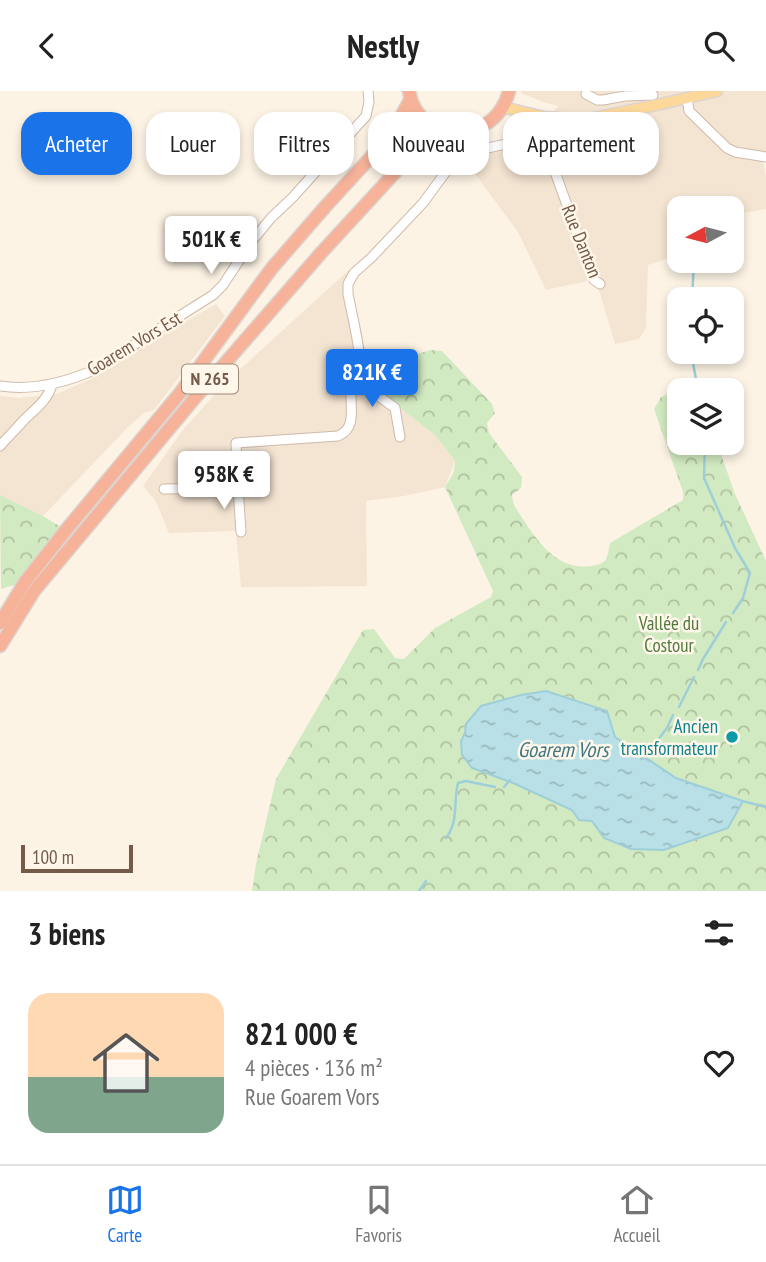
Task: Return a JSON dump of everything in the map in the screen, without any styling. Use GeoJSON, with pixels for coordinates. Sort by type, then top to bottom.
{"type":"FeatureCollection","features":[{"type":"Feature","properties":{"kind":"highway"},"geometry":{"type":"LineString","coordinates":[[489,122],[503,107],[509,91]]}},
{"type":"Feature","properties":{"kind":"highway"},"geometry":{"type":"LineString","coordinates":[[409,95],[418,112]]}},
{"type":"Feature","properties":{"kind":"highway","name":"N 265"},"geometry":{"type":"LineString","coordinates":[[0,623],[26,582],[180,393],[272,268],[380,147],[397,124],[409,95]]}},
{"type":"Feature","properties":{"kind":"highway","name":"N 265"},"geometry":{"type":"LineString","coordinates":[[0,646],[34,590],[238,346],[393,175]]}},
{"type":"Feature","properties":{"kind":"main road"},"geometry":{"type":"LineString","coordinates":[[622,112],[716,91]]}},
{"type":"Feature","properties":{"kind":"main road"},"geometry":{"type":"LineString","coordinates":[[503,107],[524,112]]}},
{"type":"Feature","properties":{"kind":"street","name":"Goarem Vors Est"},"geometry":{"type":"LineString","coordinates":[[0,386],[52,385],[94,370],[213,295],[271,218],[366,116],[368,91]]}},
{"type":"Feature","properties":{"kind":"street"},"geometry":{"type":"LineString","coordinates":[[586,94],[603,100],[652,93],[661,104]]}},
{"type":"Feature","properties":{"kind":"street"},"geometry":{"type":"LineString","coordinates":[[687,98],[689,111],[727,149],[766,157]]}},
{"type":"Feature","properties":{"kind":"street"},"geometry":{"type":"LineString","coordinates":[[241,532],[236,443],[338,436],[349,429],[352,421],[352,385],[360,370],[348,283],[354,273],[423,203],[455,163],[483,149],[503,145]]}},
{"type":"Feature","properties":{"kind":"street","name":"Rue Danton"},"geometry":{"type":"LineString","coordinates":[[556,175],[594,280],[600,285]]}},
{"type":"Feature","properties":{"kind":"street"},"geometry":{"type":"LineString","coordinates":[[358,376],[369,389],[395,408],[400,437]]}},
{"type":"Feature","properties":{"kind":"street"},"geometry":{"type":"LineString","coordinates":[[0,446],[41,405],[52,385]]}},
{"type":"Feature","properties":{"kind":"street"},"geometry":{"type":"LineString","coordinates":[[164,489],[238,488]]}},
{"type":"Feature","properties":{"kind":"shaded area"},"geometry":{"type":"Polygon","coordinates":[[[766,91],[766,162],[763,162],[766,209],[744,213],[744,196],[667,196],[667,259],[648,265],[646,328],[639,339],[615,344],[599,290],[592,280],[546,290],[518,232],[476,175],[489,175],[489,153],[503,147],[503,175],[659,175],[659,112],[553,112],[559,106],[521,93],[766,91]]]}},
{"type":"Feature","properties":{"kind":"shaded area"},"geometry":{"type":"Polygon","coordinates":[[[349,270],[365,366],[376,380],[375,386],[435,435],[455,461],[445,487],[366,501],[367,586],[241,587],[236,531],[169,533],[155,500],[143,486],[182,431],[225,383],[349,270]]]}},
{"type":"Feature","properties":{"kind":"shaded area"},"geometry":{"type":"Polygon","coordinates":[[[216,304],[225,316],[154,410],[144,413],[128,427],[43,516],[0,495],[0,396],[19,398],[57,394],[91,379],[216,304]]]}},
{"type":"Feature","properties":{"kind":"green space","name":"Vallée du Costour"},"geometry":{"type":"Polygon","coordinates":[[[431,350],[442,351],[492,404],[495,413],[487,423],[489,433],[522,477],[521,488],[512,495],[516,508],[543,546],[560,560],[570,564],[592,566],[602,563],[607,557],[610,543],[683,500],[683,492],[670,455],[721,455],[735,494],[766,561],[766,891],[252,891],[276,779],[363,630],[374,629],[395,658],[404,659],[435,628],[491,597],[493,591],[445,487],[454,472],[455,461],[435,435],[378,391],[376,380],[417,354],[431,350]],[[546,691],[481,706],[461,741],[472,768],[572,810],[579,820],[592,821],[604,838],[742,801],[676,778],[546,691]]]}},
{"type":"Feature","properties":{"kind":"green space","name":"Vallée du Costour"},"geometry":{"type":"Polygon","coordinates":[[[667,394],[667,446],[654,409],[661,397],[667,394]]]}},
{"type":"Feature","properties":{"kind":"green space"},"geometry":{"type":"Polygon","coordinates":[[[0,495],[66,530],[25,582],[1,589],[0,495]]]}},
{"type":"Feature","properties":{"kind":"water","name":"Goarem Vors"},"geometry":{"type":"Polygon","coordinates":[[[546,691],[607,711],[615,737],[676,778],[743,801],[728,828],[664,850],[631,849],[604,838],[592,821],[579,820],[572,810],[472,768],[462,755],[461,741],[466,724],[481,706],[546,691]]]}},
{"type":"Feature","properties":{"kind":"waterway"},"geometry":{"type":"LineString","coordinates":[[693,273],[693,287]]}},
{"type":"Feature","properties":{"kind":"waterway"},"geometry":{"type":"LineString","coordinates":[[693,364],[696,378]]}},
{"type":"Feature","properties":{"kind":"waterway"},"geometry":{"type":"LineString","coordinates":[[705,455],[704,478],[735,548],[750,573],[743,598],[733,613]]}},
{"type":"Feature","properties":{"kind":"waterway"},"geometry":{"type":"LineString","coordinates":[[698,670],[726,622]]}},
{"type":"Feature","properties":{"kind":"waterway"},"geometry":{"type":"LineString","coordinates":[[679,707],[694,677]]}},
{"type":"Feature","properties":{"kind":"waterway"},"geometry":{"type":"LineString","coordinates":[[644,758],[667,728],[673,715]]}},
{"type":"Feature","properties":{"kind":"waterway"},"geometry":{"type":"LineString","coordinates":[[504,787],[510,780]]}},
{"type":"Feature","properties":{"kind":"waterway"},"geometry":{"type":"LineString","coordinates":[[446,838],[453,825],[458,783],[466,781],[495,787]]}},
{"type":"Feature","properties":{"kind":"waterway"},"geometry":{"type":"LineString","coordinates":[[742,801],[766,807]]}},
{"type":"Feature","properties":{"kind":"waterway"},"geometry":{"type":"LineString","coordinates":[[419,891],[426,881]]}},
{"type":"Feature","properties":{"kind":"place","name":"Ancien transformateur"},"geometry":{"type":"Point","coordinates":[732,737]}}]}
